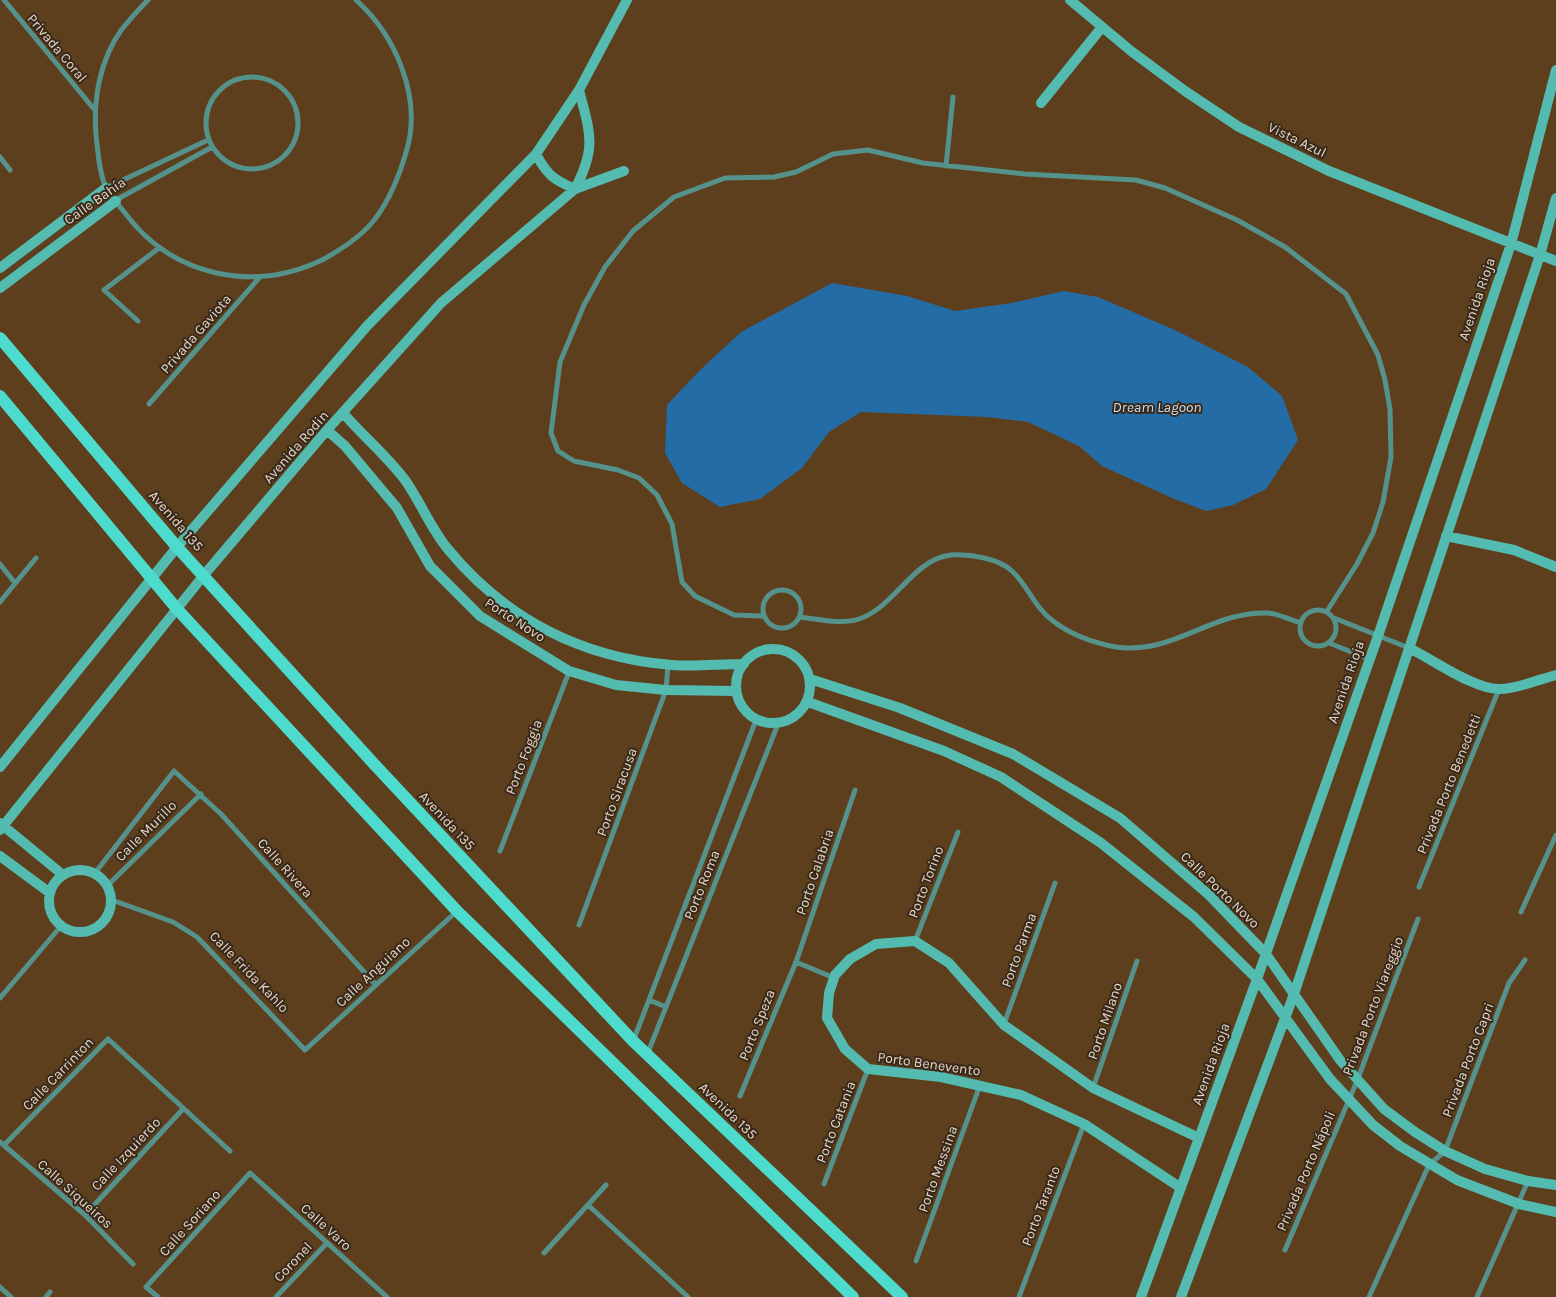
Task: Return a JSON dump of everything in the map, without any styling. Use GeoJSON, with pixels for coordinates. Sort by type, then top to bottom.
{"type":"FeatureCollection","features":[{"type":"Feature","properties":{"kind":"main road","name":"Avenida 135"},"geometry":{"type":"LineString","coordinates":[[0,338],[178,547],[374,764],[633,1041],[902,1297]]}},
{"type":"Feature","properties":{"kind":"main road"},"geometry":{"type":"LineString","coordinates":[[0,396],[177,609],[456,911],[853,1297]]}},
{"type":"Feature","properties":{"kind":"street","name":"Privada Coral"},"geometry":{"type":"LineString","coordinates":[[4,0],[94,109]]}},
{"type":"Feature","properties":{"kind":"street"},"geometry":{"type":"LineString","coordinates":[[148,0],[121,30],[102,68],[94,109],[98,155],[106,188],[134,225],[159,248],[190,265],[224,275],[260,278],[303,269],[342,249],[374,220],[398,182],[409,140],[409,95],[397,53],[374,16],[356,0]]}},
{"type":"Feature","properties":{"kind":"street","name":"Avenida Rodin"},"geometry":{"type":"LineString","coordinates":[[0,767],[178,547],[367,326],[536,154],[579,90],[626,0]]}},
{"type":"Feature","properties":{"kind":"street","name":"Vista Azul"},"geometry":{"type":"LineString","coordinates":[[1070,0],[1185,91],[1239,127],[1329,171],[1556,262]]}},
{"type":"Feature","properties":{"kind":"street"},"geometry":{"type":"LineString","coordinates":[[1041,103],[1102,27]]}},
{"type":"Feature","properties":{"kind":"street","name":"Avenida Rioja"},"geometry":{"type":"LineString","coordinates":[[1141,1297],[1266,954],[1378,636],[1511,244],[1556,70]]}},
{"type":"Feature","properties":{"kind":"street"},"geometry":{"type":"LineString","coordinates":[[252,76],[280,85],[290,96],[297,110],[296,139],[288,152],[277,162],[264,168],[249,170],[234,166],[221,159],[212,147],[208,140],[205,126],[207,111],[213,97],[224,86],[237,79],[252,76]]}},
{"type":"Feature","properties":{"kind":"street","name":"Avenida Rodin"},"geometry":{"type":"LineString","coordinates":[[1,826],[204,575],[328,430],[442,303],[575,189],[587,166],[591,149],[589,128],[579,90]]}},
{"type":"Feature","properties":{"kind":"street"},"geometry":{"type":"LineString","coordinates":[[946,166],[953,97]]}},
{"type":"Feature","properties":{"kind":"street","name":"Calle Bahía"},"geometry":{"type":"LineString","coordinates":[[0,268],[106,188],[208,140]]}},
{"type":"Feature","properties":{"kind":"street","name":"Calle Bahía"},"geometry":{"type":"LineString","coordinates":[[0,288],[116,201],[212,147]]}},
{"type":"Feature","properties":{"kind":"street"},"geometry":{"type":"LineString","coordinates":[[763,616],[734,615],[695,596],[682,582],[672,524],[657,495],[639,478],[618,470],[574,461],[558,451],[551,434],[560,362],[584,305],[605,267],[633,231],[674,197],[725,178],[774,177],[796,172],[833,154],[868,150],[923,163],[946,166],[1025,174],[1136,180],[1165,188],[1237,220],[1285,247],[1346,294],[1368,333],[1383,372],[1390,409],[1391,457],[1383,502],[1373,533],[1357,564],[1327,611]]}},
{"type":"Feature","properties":{"kind":"street"},"geometry":{"type":"LineString","coordinates":[[536,154],[544,169],[556,181],[575,189],[624,171]]}},
{"type":"Feature","properties":{"kind":"street"},"geometry":{"type":"LineString","coordinates":[[0,157],[10,170]]}},
{"type":"Feature","properties":{"kind":"street"},"geometry":{"type":"LineString","coordinates":[[1181,1297],[1294,994],[1540,255],[1556,198]]}},
{"type":"Feature","properties":{"kind":"street"},"geometry":{"type":"LineString","coordinates":[[138,320],[104,290],[159,248]]}},
{"type":"Feature","properties":{"kind":"street","name":"Privada Gaviota"},"geometry":{"type":"LineString","coordinates":[[149,404],[260,278]]}},
{"type":"Feature","properties":{"kind":"street","name":"Porto Novo"},"geometry":{"type":"LineString","coordinates":[[343,413],[404,480],[446,547],[491,595],[533,624],[577,644],[620,658],[668,665],[744,664]]}},
{"type":"Feature","properties":{"kind":"street","name":"Porto Novo"},"geometry":{"type":"LineString","coordinates":[[328,430],[351,453],[397,508],[430,566],[480,616],[569,671],[616,685],[666,690],[736,691]]}},
{"type":"Feature","properties":{"kind":"street"},"geometry":{"type":"LineString","coordinates":[[1446,536],[1514,550],[1556,566]]}},
{"type":"Feature","properties":{"kind":"street"},"geometry":{"type":"LineString","coordinates":[[800,617],[842,622],[860,619],[881,605],[928,564],[951,555],[989,559],[1012,570],[1035,602],[1052,620],[1073,633],[1116,647],[1142,648],[1164,644],[1186,637],[1211,624],[1237,615],[1270,613],[1301,623]]}},
{"type":"Feature","properties":{"kind":"street"},"geometry":{"type":"LineString","coordinates":[[0,602],[36,558]]}},
{"type":"Feature","properties":{"kind":"street"},"geometry":{"type":"LineString","coordinates":[[0,564],[15,583]]}},
{"type":"Feature","properties":{"kind":"street"},"geometry":{"type":"LineString","coordinates":[[782,589],[794,593],[798,598],[801,610],[800,617],[791,626],[785,628],[772,626],[763,616],[763,604],[766,598],[776,590],[782,589]]}},
{"type":"Feature","properties":{"kind":"street"},"geometry":{"type":"LineString","coordinates":[[1334,618],[1336,631],[1329,642],[1318,646],[1308,643],[1301,634],[1301,623],[1304,616],[1311,611],[1320,609],[1327,611],[1334,618],[1409,648],[1478,684],[1499,689],[1556,674]]}},
{"type":"Feature","properties":{"kind":"street"},"geometry":{"type":"LineString","coordinates":[[1329,642],[1369,659]]}},
{"type":"Feature","properties":{"kind":"street"},"geometry":{"type":"LineString","coordinates":[[764,650],[782,650],[798,658],[806,668],[810,679],[811,691],[808,702],[790,720],[778,724],[756,720],[746,712],[740,703],[736,691],[739,672],[744,664],[753,655],[764,650]]}},
{"type":"Feature","properties":{"kind":"street","name":"Porto Siracusa"},"geometry":{"type":"LineString","coordinates":[[579,925],[666,690],[668,665]]}},
{"type":"Feature","properties":{"kind":"street","name":"Porto Foggia"},"geometry":{"type":"LineString","coordinates":[[500,851],[569,671]]}},
{"type":"Feature","properties":{"kind":"street","name":"Calle Porto Novo"},"geometry":{"type":"LineString","coordinates":[[810,679],[900,708],[1013,754],[1112,813],[1209,895],[1266,954],[1356,1081],[1384,1108],[1415,1132],[1445,1151],[1485,1169],[1528,1181],[1555,1183]]}},
{"type":"Feature","properties":{"kind":"street","name":"Privada Porto Benedetti"},"geometry":{"type":"LineString","coordinates":[[1419,888],[1499,689]]}},
{"type":"Feature","properties":{"kind":"street"},"geometry":{"type":"LineString","coordinates":[[808,702],[944,751],[1001,777],[1101,843],[1194,916],[1257,979],[1284,1018],[1348,1101],[1393,1141],[1429,1165],[1486,1193],[1519,1204],[1556,1212]]}},
{"type":"Feature","properties":{"kind":"street","name":"Porto Roma"},"geometry":{"type":"LineString","coordinates":[[633,1041],[756,720]]}},
{"type":"Feature","properties":{"kind":"street","name":"Porto Roma"},"geometry":{"type":"LineString","coordinates":[[647,1055],[778,724]]}},
{"type":"Feature","properties":{"kind":"street","name":"Calle Rivera"},"geometry":{"type":"LineString","coordinates":[[174,771],[201,794],[375,984]]}},
{"type":"Feature","properties":{"kind":"street","name":"Calle Murillo"},"geometry":{"type":"LineString","coordinates":[[95,873],[174,771]]}},
{"type":"Feature","properties":{"kind":"street","name":"Porto Calabria"},"geometry":{"type":"LineString","coordinates":[[796,962],[855,790]]}},
{"type":"Feature","properties":{"kind":"street","name":"Calle Murillo"},"geometry":{"type":"LineString","coordinates":[[108,885],[201,794]]}},
{"type":"Feature","properties":{"kind":"street"},"geometry":{"type":"LineString","coordinates":[[1,826],[63,875]]}},
{"type":"Feature","properties":{"kind":"street","name":"Porto Torino"},"geometry":{"type":"LineString","coordinates":[[915,941],[958,832]]}},
{"type":"Feature","properties":{"kind":"street"},"geometry":{"type":"LineString","coordinates":[[1521,912],[1556,835]]}},
{"type":"Feature","properties":{"kind":"street"},"geometry":{"type":"LineString","coordinates":[[0,856],[50,893]]}},
{"type":"Feature","properties":{"kind":"street"},"geometry":{"type":"LineString","coordinates":[[77,869],[95,873],[108,885],[112,900],[107,917],[94,929],[78,932],[61,926],[51,913],[50,893],[55,882],[63,875],[77,869]]}},
{"type":"Feature","properties":{"kind":"street","name":"Porto Parma"},"geometry":{"type":"LineString","coordinates":[[1004,1025],[1055,883]]}},
{"type":"Feature","properties":{"kind":"street","name":"Calle Frida Kahlo"},"geometry":{"type":"LineString","coordinates":[[112,900],[173,922],[196,937],[305,1050]]}},
{"type":"Feature","properties":{"kind":"street","name":"Calle Anguiano"},"geometry":{"type":"LineString","coordinates":[[305,1050],[456,911]]}},
{"type":"Feature","properties":{"kind":"street","name":"Privada Porto Viareggio"},"geometry":{"type":"LineString","coordinates":[[1348,1101],[1418,919]]}},
{"type":"Feature","properties":{"kind":"street"},"geometry":{"type":"LineString","coordinates":[[0,998],[61,926]]}},
{"type":"Feature","properties":{"kind":"street"},"geometry":{"type":"LineString","coordinates":[[915,941],[949,963],[1004,1025],[1093,1088],[1199,1138]]}},
{"type":"Feature","properties":{"kind":"street","name":"Porto Benevento"},"geometry":{"type":"LineString","coordinates":[[915,941],[876,944],[850,959],[834,978],[829,993],[827,1018],[845,1049],[868,1069],[941,1076],[1021,1095],[1084,1124],[1181,1188]]}},
{"type":"Feature","properties":{"kind":"street","name":"Privada Porto Capri"},"geometry":{"type":"LineString","coordinates":[[1429,1165],[1445,1151],[1509,983],[1525,960]]}},
{"type":"Feature","properties":{"kind":"street","name":"Porto Milano"},"geometry":{"type":"LineString","coordinates":[[1093,1088],[1138,961]]}},
{"type":"Feature","properties":{"kind":"street"},"geometry":{"type":"LineString","coordinates":[[796,962],[834,978]]}},
{"type":"Feature","properties":{"kind":"street","name":"Porto Speza"},"geometry":{"type":"LineString","coordinates":[[740,1096],[796,962]]}},
{"type":"Feature","properties":{"kind":"street"},"geometry":{"type":"LineString","coordinates":[[649,1000],[666,1007]]}},
{"type":"Feature","properties":{"kind":"street","name":"Calle Carrinton"},"geometry":{"type":"LineString","coordinates":[[2,1144],[108,1040],[183,1109]]}},
{"type":"Feature","properties":{"kind":"street","name":"Porto Catania"},"geometry":{"type":"LineString","coordinates":[[824,1184],[868,1069]]}},
{"type":"Feature","properties":{"kind":"street","name":"Porto Messina"},"geometry":{"type":"LineString","coordinates":[[916,1261],[980,1084]]}},
{"type":"Feature","properties":{"kind":"street","name":"Privada Porto Nápoli"},"geometry":{"type":"LineString","coordinates":[[1285,1250],[1348,1101]]}},
{"type":"Feature","properties":{"kind":"street"},"geometry":{"type":"LineString","coordinates":[[183,1109],[230,1151]]}},
{"type":"Feature","properties":{"kind":"street","name":"Calle Izquierdo"},"geometry":{"type":"LineString","coordinates":[[85,1215],[183,1109]]}},
{"type":"Feature","properties":{"kind":"street","name":"Porto Taranto"},"geometry":{"type":"LineString","coordinates":[[1019,1297],[1084,1124]]}},
{"type":"Feature","properties":{"kind":"street","name":"Calle Siqueiros"},"geometry":{"type":"LineString","coordinates":[[2,1144],[85,1215],[134,1264]]}},
{"type":"Feature","properties":{"kind":"street"},"geometry":{"type":"LineString","coordinates":[[1369,1297],[1429,1165]]}},
{"type":"Feature","properties":{"kind":"street","name":"Calle Varo"},"geometry":{"type":"LineString","coordinates":[[250,1173],[386,1297]]}},
{"type":"Feature","properties":{"kind":"street","name":"Calle Soriano"},"geometry":{"type":"LineString","coordinates":[[158,1297],[146,1287],[250,1173]]}},
{"type":"Feature","properties":{"kind":"street"},"geometry":{"type":"LineString","coordinates":[[1478,1297],[1528,1181]]}},
{"type":"Feature","properties":{"kind":"street"},"geometry":{"type":"LineString","coordinates":[[544,1253],[606,1185]]}},
{"type":"Feature","properties":{"kind":"street"},"geometry":{"type":"LineString","coordinates":[[588,1205],[688,1297]]}},
{"type":"Feature","properties":{"kind":"street","name":"Coronel"},"geometry":{"type":"LineString","coordinates":[[276,1297],[327,1243]]}},
{"type":"Feature","properties":{"kind":"street"},"geometry":{"type":"LineString","coordinates":[[0,1286],[11,1297]]}},
{"type":"Feature","properties":{"kind":"water","name":"Dream Lagoon"},"geometry":{"type":"Polygon","coordinates":[[[832,283],[907,296],[955,311],[1012,303],[1064,291],[1098,297],[1175,330],[1248,367],[1282,396],[1298,440],[1266,489],[1233,505],[1206,511],[1172,498],[1102,466],[1079,446],[1028,422],[987,417],[861,412],[829,432],[802,468],[760,499],[720,507],[682,483],[665,453],[667,405],[699,371],[741,332],[832,283]]]}}]}
